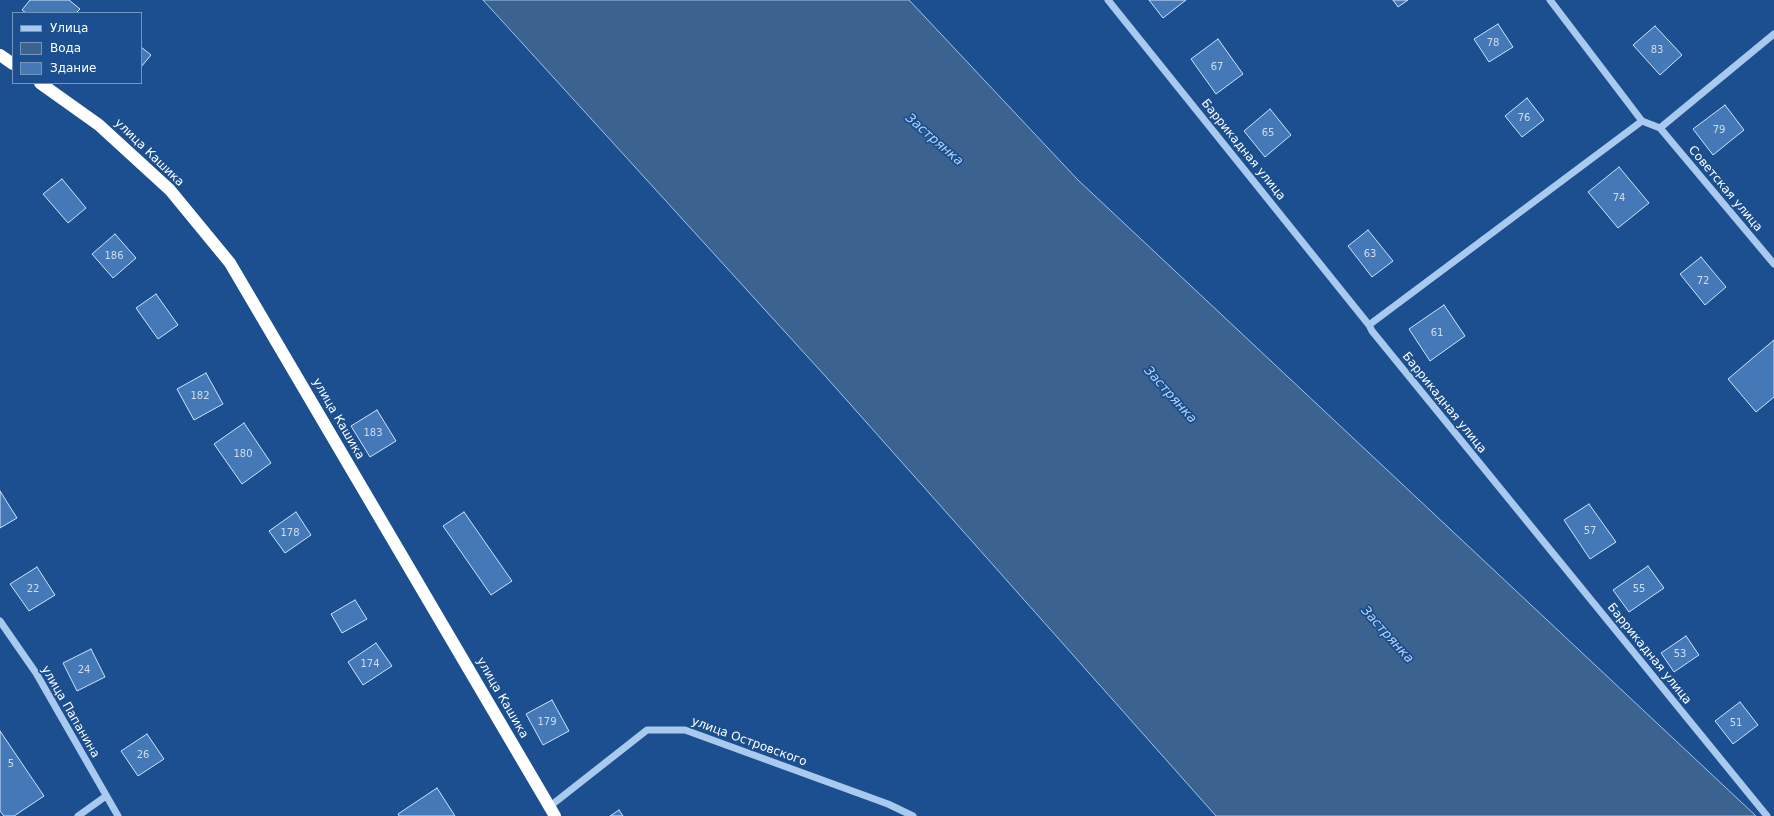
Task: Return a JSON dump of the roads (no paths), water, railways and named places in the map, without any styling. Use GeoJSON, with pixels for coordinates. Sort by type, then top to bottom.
{"type":"FeatureCollection","features":[{"type":"Feature","properties":{"kind":"highway"},"geometry":{"type":"LineString","coordinates":[[0,55],[12,63]]}},
{"type":"Feature","properties":{"kind":"highway","name":"улица Кашика"},"geometry":{"type":"LineString","coordinates":[[41,84],[99,125],[170,190],[230,263],[552,811]]}},
{"type":"Feature","properties":{"kind":"street","name":"Баррикадная улица"},"geometry":{"type":"LineString","coordinates":[[1108,0],[1369,325],[1377,338],[1767,816]]}},
{"type":"Feature","properties":{"kind":"street"},"geometry":{"type":"LineString","coordinates":[[1369,325],[1642,121],[1550,0]]}},
{"type":"Feature","properties":{"kind":"street"},"geometry":{"type":"LineString","coordinates":[[1660,128],[1774,34]]}},
{"type":"Feature","properties":{"kind":"street","name":"Советская улица"},"geometry":{"type":"LineString","coordinates":[[1642,121],[1660,128],[1774,264]]}},
{"type":"Feature","properties":{"kind":"street","name":"улица Папанина"},"geometry":{"type":"LineString","coordinates":[[0,621],[36,673],[118,816]]}},
{"type":"Feature","properties":{"kind":"street","name":"улица Островского"},"geometry":{"type":"LineString","coordinates":[[552,811],[647,730],[685,730],[888,804],[913,816]]}},
{"type":"Feature","properties":{"kind":"street"},"geometry":{"type":"LineString","coordinates":[[78,816],[106,796]]}},
{"type":"Feature","properties":{"kind":"water","name":"Застрянка"},"geometry":{"type":"Polygon","coordinates":[[[483,0],[909,0],[1078,180],[1756,816],[1216,816],[827,378],[483,0]]]}}]}
